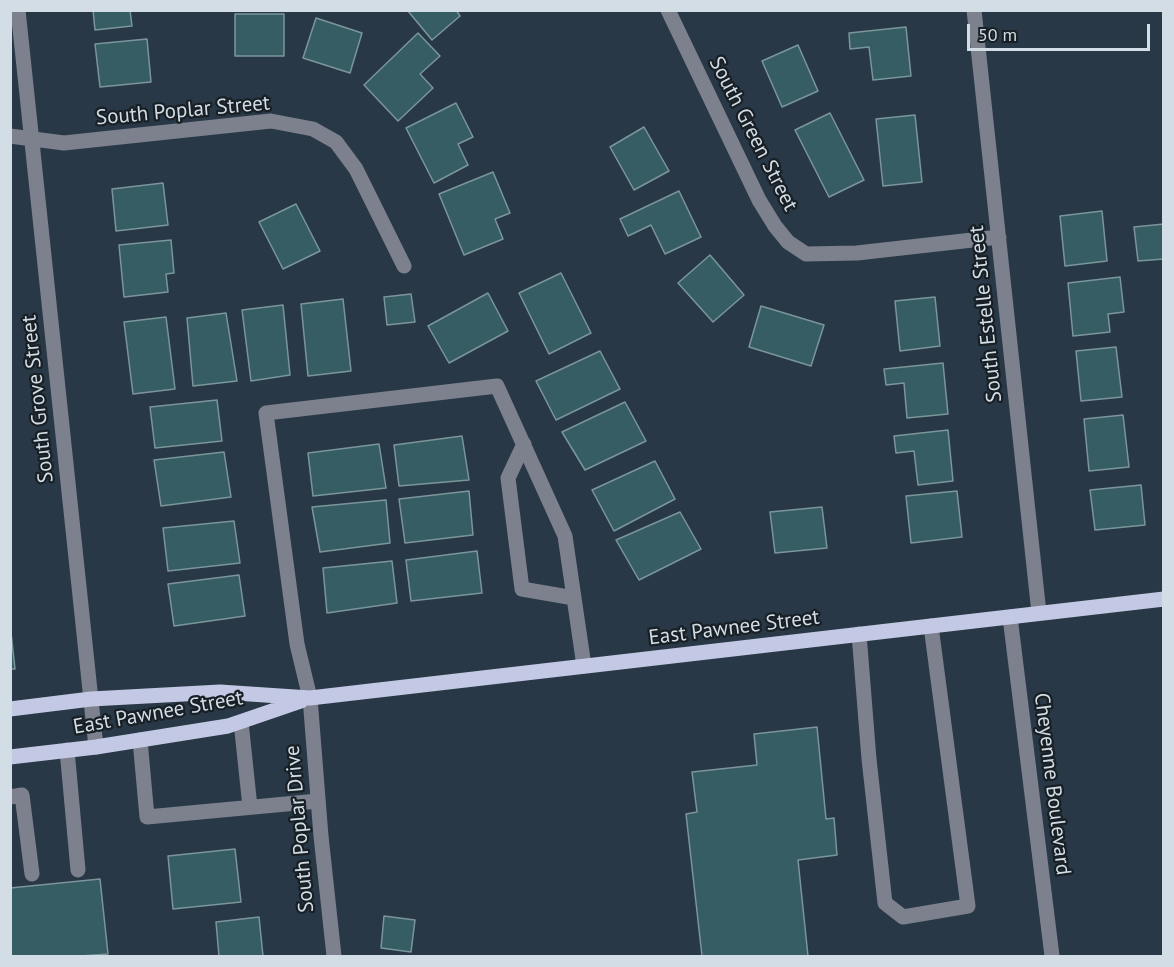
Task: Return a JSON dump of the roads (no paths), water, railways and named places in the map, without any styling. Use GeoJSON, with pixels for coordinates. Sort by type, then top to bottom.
{"type":"FeatureCollection","features":[{"type":"Feature","properties":{"kind":"main road","name":"East Pawnee Street"},"geometry":{"type":"LineString","coordinates":[[10,709],[91,699],[220,692],[310,698],[1164,599]]}},
{"type":"Feature","properties":{"kind":"main road","name":"East Pawnee Street"},"geometry":{"type":"LineString","coordinates":[[10,757],[96,747],[228,726],[310,698]]}},
{"type":"Feature","properties":{"kind":"street","name":"South Grove Street"},"geometry":{"type":"LineString","coordinates":[[18,10],[96,747]]}},
{"type":"Feature","properties":{"kind":"street","name":"South Green Street"},"geometry":{"type":"LineString","coordinates":[[668,10],[759,200],[788,242],[806,255],[857,253],[999,237]]}},
{"type":"Feature","properties":{"kind":"street","name":"South Estelle Street"},"geometry":{"type":"LineString","coordinates":[[974,10],[1039,613]]}},
{"type":"Feature","properties":{"kind":"street","name":"South Poplar Street"},"geometry":{"type":"LineString","coordinates":[[10,136],[63,143],[271,121],[313,129],[336,142],[356,169],[404,266]]}},
{"type":"Feature","properties":{"kind":"street","name":"South Poplar Drive"},"geometry":{"type":"LineString","coordinates":[[334,957],[310,698],[297,644],[266,413],[497,386],[524,444]]}},
{"type":"Feature","properties":{"kind":"street"},"geometry":{"type":"LineString","coordinates":[[524,444],[565,536],[584,666]]}},
{"type":"Feature","properties":{"kind":"street"},"geometry":{"type":"LineString","coordinates":[[524,444],[508,478],[522,589],[574,598]]}},
{"type":"Feature","properties":{"kind":"street","name":"Cheyenne Boulevard"},"geometry":{"type":"LineString","coordinates":[[1010,616],[1052,957]]}},
{"type":"Feature","properties":{"kind":"street"},"geometry":{"type":"LineString","coordinates":[[859,634],[869,759],[885,903],[903,917],[968,906],[932,626]]}},
{"type":"Feature","properties":{"kind":"street"},"geometry":{"type":"LineString","coordinates":[[241,722],[250,807]]}},
{"type":"Feature","properties":{"kind":"street"},"geometry":{"type":"LineString","coordinates":[[140,740],[147,817],[318,801]]}},
{"type":"Feature","properties":{"kind":"street"},"geometry":{"type":"LineString","coordinates":[[68,750],[78,870]]}},
{"type":"Feature","properties":{"kind":"street"},"geometry":{"type":"LineString","coordinates":[[10,797],[22,795],[32,874]]}}]}
